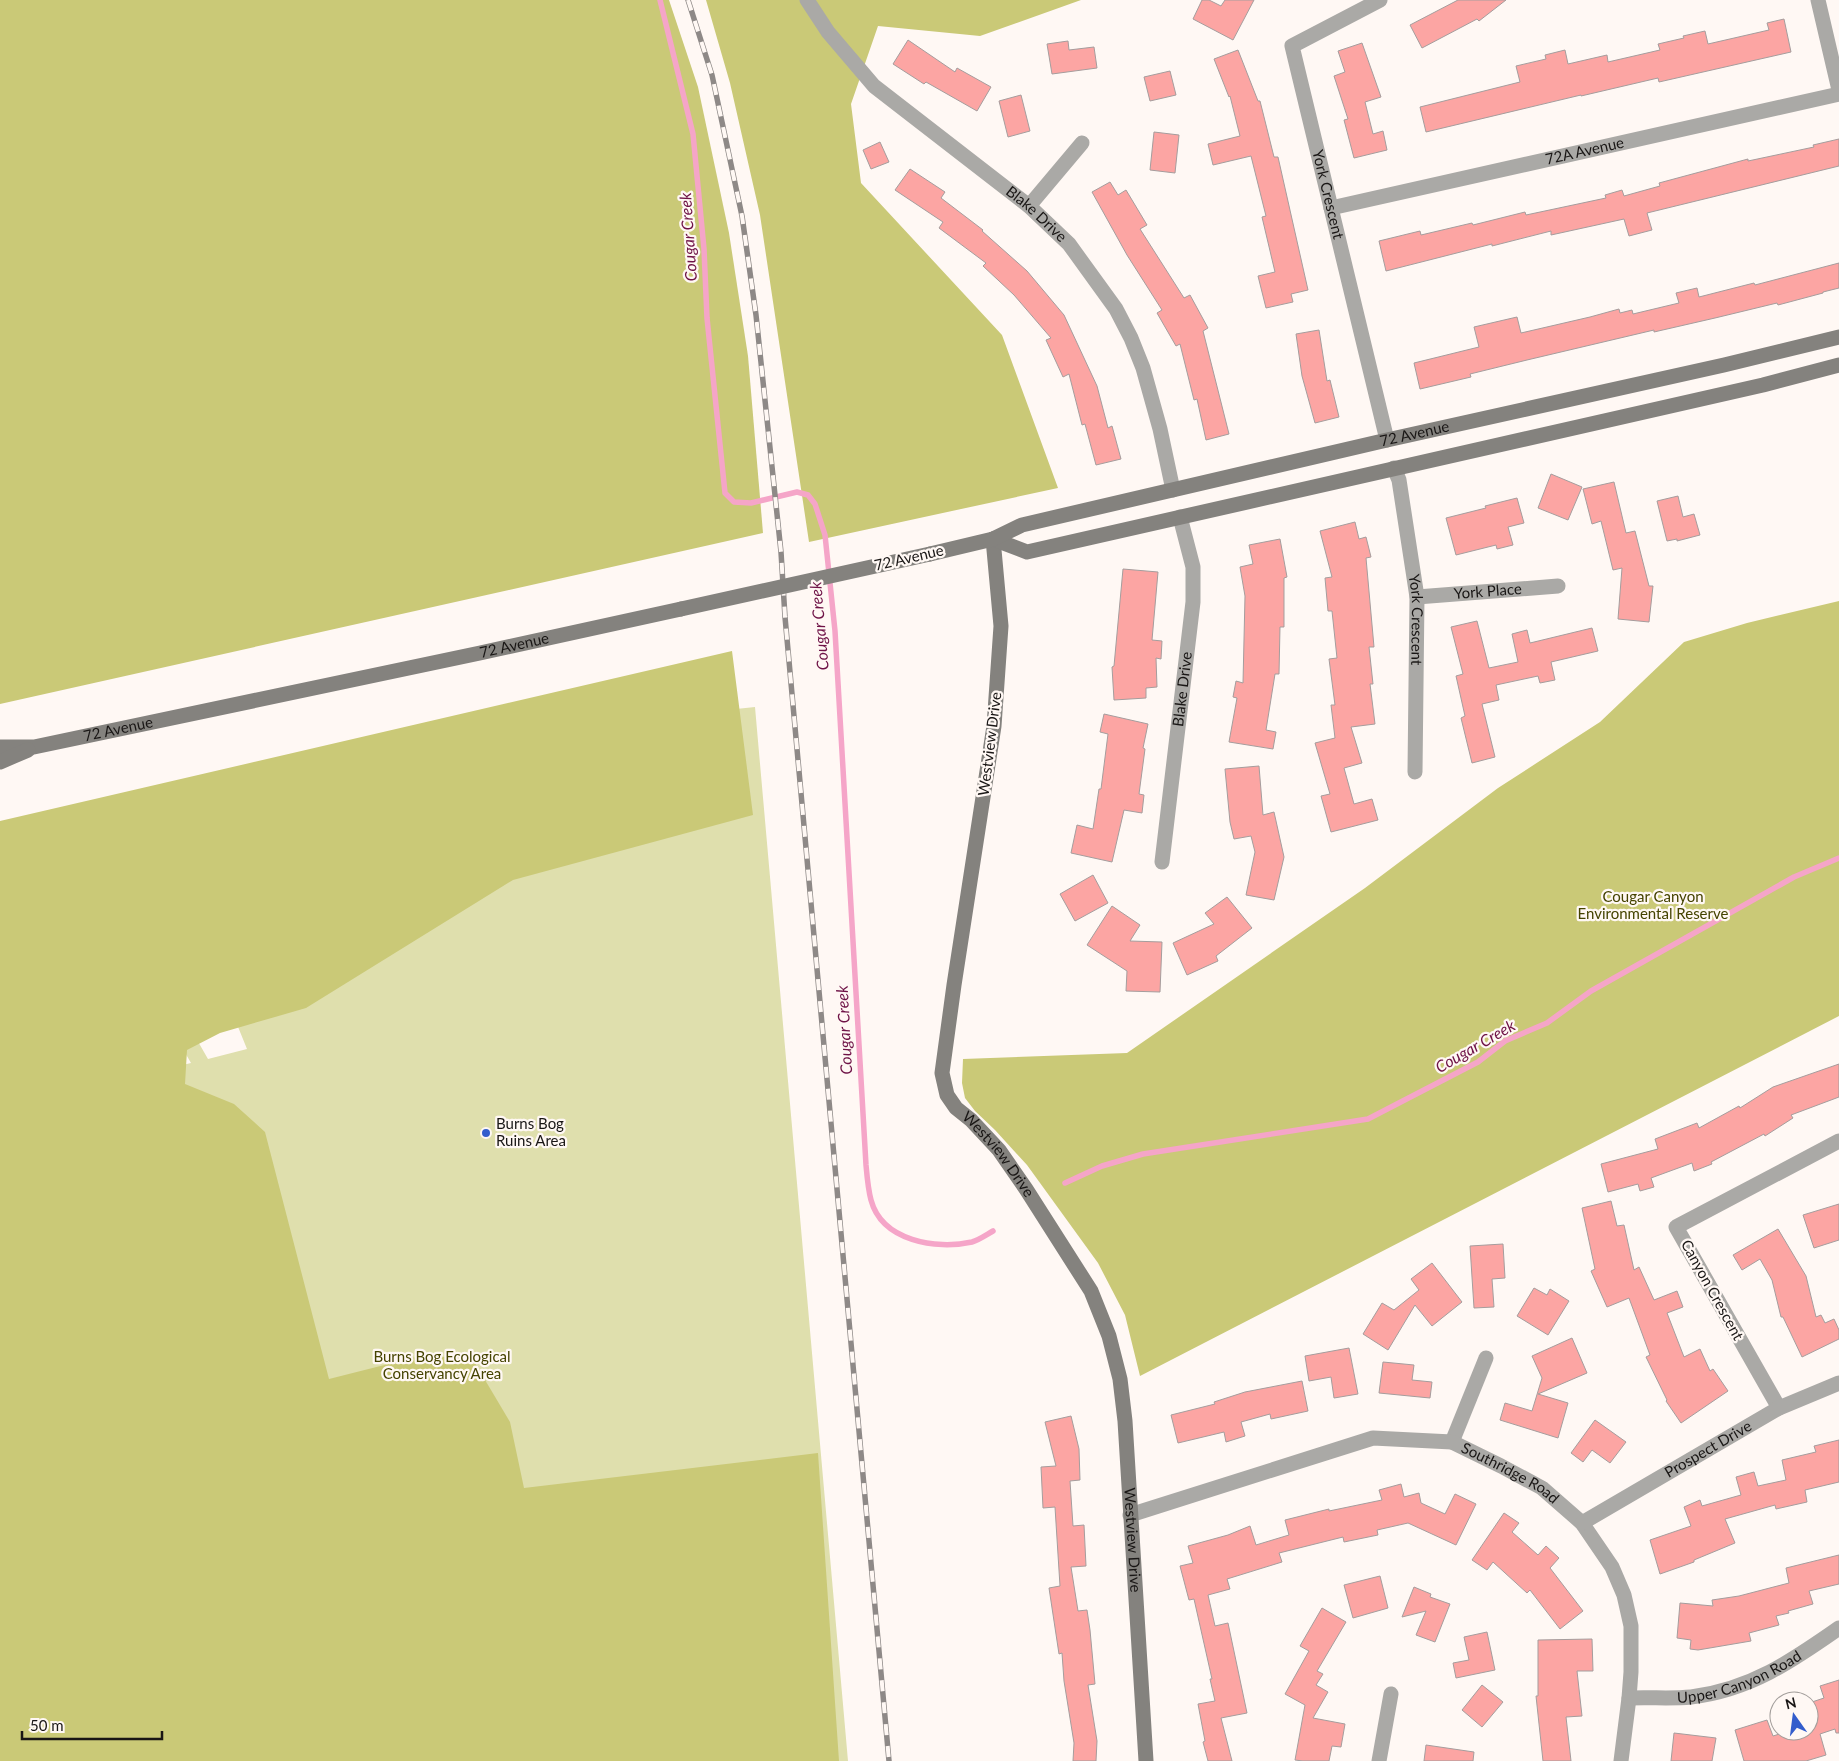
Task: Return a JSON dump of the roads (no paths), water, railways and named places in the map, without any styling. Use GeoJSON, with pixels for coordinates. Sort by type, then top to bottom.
{"type":"FeatureCollection","features":[{"type":"Feature","properties":{"kind":"main road","name":"72 Avenue"},"geometry":{"type":"LineString","coordinates":[[0,747],[34,747],[480,653],[930,554],[993,539],[1022,525],[1839,337]]}},
{"type":"Feature","properties":{"kind":"main road","name":"72 Avenue"},"geometry":{"type":"LineString","coordinates":[[993,539],[1028,552],[1763,385],[1839,365]]}},
{"type":"Feature","properties":{"kind":"main road","name":"Westview Drive"},"geometry":{"type":"LineString","coordinates":[[993,539],[1001,626],[994,726],[942,1073],[948,1095],[956,1108],[976,1125],[999,1150],[1026,1189],[1091,1292],[1109,1336],[1120,1379],[1125,1422],[1146,1761]]}},
{"type":"Feature","properties":{"kind":"main road","name":"72 Avenue"},"geometry":{"type":"LineString","coordinates":[[0,762],[34,747]]}},
{"type":"Feature","properties":{"kind":"street","name":"Blake Drive"},"geometry":{"type":"LineString","coordinates":[[808,0],[828,32],[874,86],[1029,206],[1069,244],[1116,309],[1131,338],[1143,368],[1160,429],[1173,490]]}},
{"type":"Feature","properties":{"kind":"street","name":"York Crescent"},"geometry":{"type":"LineString","coordinates":[[1380,0],[1292,46],[1387,440]]}},
{"type":"Feature","properties":{"kind":"street"},"geometry":{"type":"LineString","coordinates":[[1818,0],[1839,90]]}},
{"type":"Feature","properties":{"kind":"street","name":"72A Avenue"},"geometry":{"type":"LineString","coordinates":[[1331,208],[1839,94]]}},
{"type":"Feature","properties":{"kind":"street"},"geometry":{"type":"LineString","coordinates":[[1029,206],[1082,144]]}},
{"type":"Feature","properties":{"kind":"street","name":"York Crescent"},"geometry":{"type":"LineString","coordinates":[[1394,468],[1399,480],[1417,597],[1415,772]]}},
{"type":"Feature","properties":{"kind":"street","name":"Blake Drive"},"geometry":{"type":"LineString","coordinates":[[1162,862],[1193,602],[1193,567],[1180,517]]}},
{"type":"Feature","properties":{"kind":"street","name":"York Place"},"geometry":{"type":"LineString","coordinates":[[1417,597],[1558,586]]}},
{"type":"Feature","properties":{"kind":"street","name":"Canyon Crescent"},"geometry":{"type":"LineString","coordinates":[[1779,1408],[1676,1227],[1839,1141]]}},
{"type":"Feature","properties":{"kind":"street"},"geometry":{"type":"LineString","coordinates":[[1452,1442],[1486,1358]]}},
{"type":"Feature","properties":{"kind":"street","name":"Prospect Drive"},"geometry":{"type":"LineString","coordinates":[[1582,1523],[1779,1408],[1839,1383]]}},
{"type":"Feature","properties":{"kind":"street","name":"Southridge Road"},"geometry":{"type":"LineString","coordinates":[[1130,1515],[1373,1438],[1452,1442],[1542,1488],[1582,1523],[1612,1567],[1624,1595],[1631,1626],[1630,1698],[1621,1761]]}},
{"type":"Feature","properties":{"kind":"street","name":"Upper Canyon Road"},"geometry":{"type":"LineString","coordinates":[[1630,1698],[1691,1697],[1745,1684],[1786,1665],[1839,1628]]}},
{"type":"Feature","properties":{"kind":"street"},"geometry":{"type":"LineString","coordinates":[[1379,1761],[1391,1694]]}},
{"type":"Feature","properties":{"kind":"waterway","name":"Cougar Creek"},"geometry":{"type":"LineString","coordinates":[[660,0],[693,134],[704,249],[707,318],[725,493],[734,502],[751,503],[797,492],[808,495],[815,504],[825,535],[835,631],[866,1165],[871,1200],[877,1214],[886,1225],[898,1233],[927,1243],[943,1245],[972,1242],[993,1231]]}},
{"type":"Feature","properties":{"kind":"waterway","name":"Cougar Creek"},"geometry":{"type":"LineString","coordinates":[[1065,1183],[1102,1166],[1143,1154],[1368,1119],[1478,1062],[1505,1041],[1547,1023],[1591,991],[1794,877],[1839,858]]}},
{"type":"Feature","properties":{"kind":"railway"},"geometry":{"type":"LineString","coordinates":[[688,0],[712,75],[742,216],[756,315],[781,552],[785,617],[889,1761]]}},
{"type":"Feature","properties":{"kind":"place","name":"Burns Bog Ruins Area"},"geometry":{"type":"Point","coordinates":[486,1133]}},
{"type":"Feature","properties":{"kind":"park label","name":"Cougar Canyon Environmental Reserve"},"geometry":{"type":"Point","coordinates":[1653,906]}},
{"type":"Feature","properties":{"kind":"park label","name":"Burns Bog Ecological Conservancy Area"},"geometry":{"type":"Point","coordinates":[442,1366]}}]}
